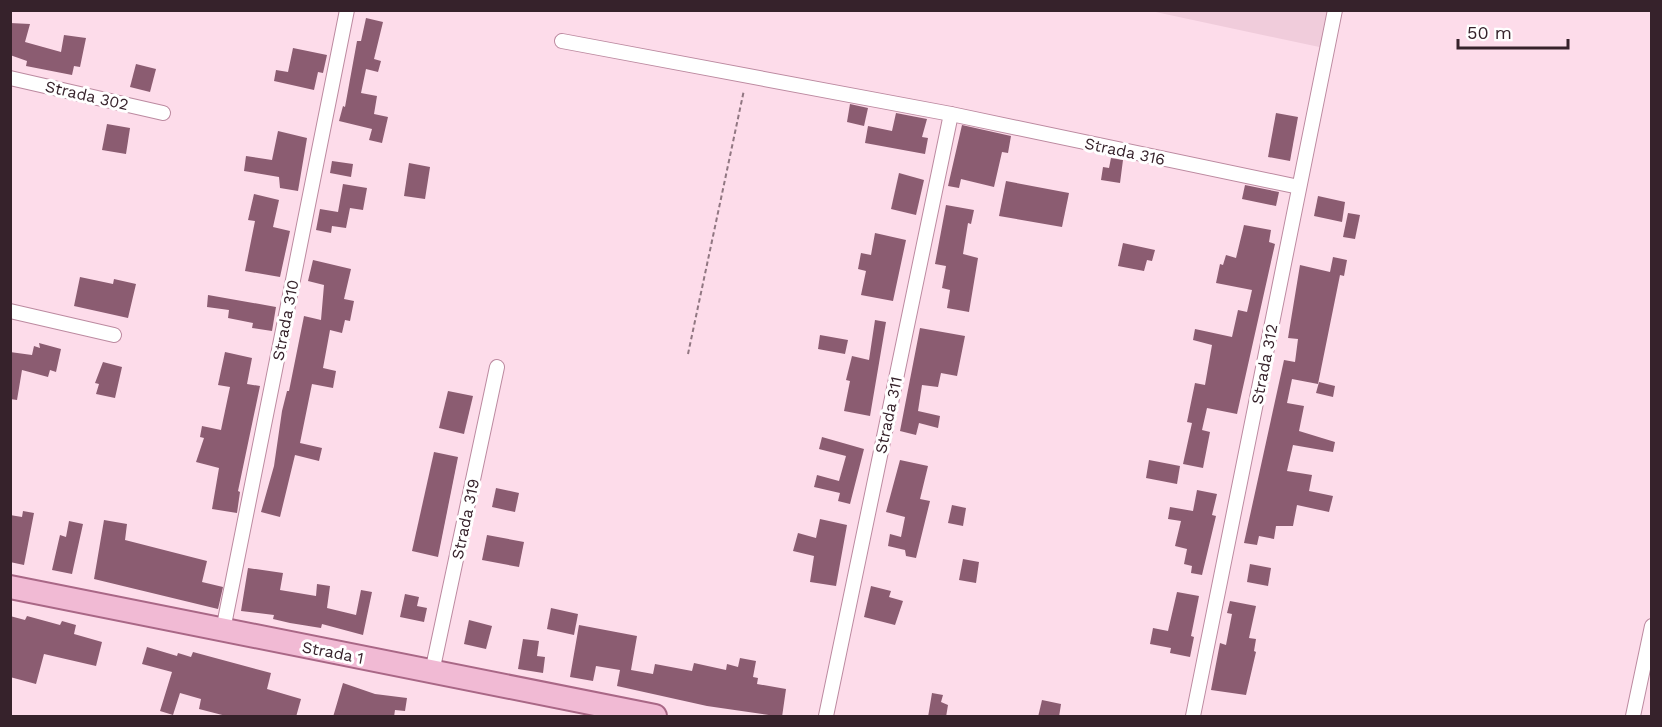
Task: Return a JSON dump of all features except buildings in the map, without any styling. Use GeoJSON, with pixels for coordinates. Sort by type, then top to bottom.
{"type":"FeatureCollection","features":[{"type":"Feature","properties":{"kind":"main road","name":"Strada 1"},"geometry":{"type":"LineString","coordinates":[[10,587],[655,717]]}},
{"type":"Feature","properties":{"kind":"street","name":"Strada 310"},"geometry":{"type":"LineString","coordinates":[[224,630],[347,10]]}},
{"type":"Feature","properties":{"kind":"street","name":"Strada 312"},"geometry":{"type":"LineString","coordinates":[[1193,717],[1335,10]]}},
{"type":"Feature","properties":{"kind":"street","name":"Strada 316"},"geometry":{"type":"LineString","coordinates":[[562,41],[951,114],[1299,187]]}},
{"type":"Feature","properties":{"kind":"street","name":"Strada 302"},"geometry":{"type":"LineString","coordinates":[[10,78],[164,113]]}},
{"type":"Feature","properties":{"kind":"street","name":"Strada 311"},"geometry":{"type":"LineString","coordinates":[[826,717],[951,114]]}},
{"type":"Feature","properties":{"kind":"street"},"geometry":{"type":"LineString","coordinates":[[10,311],[114,335]]}},
{"type":"Feature","properties":{"kind":"street","name":"Strada 319"},"geometry":{"type":"LineString","coordinates":[[432,672],[497,367]]}},
{"type":"Feature","properties":{"kind":"street"},"geometry":{"type":"LineString","coordinates":[[1633,717],[1652,626]]}},
{"type":"Feature","properties":{"kind":"path"},"geometry":{"type":"LineString","coordinates":[[687,354],[747,75]]}},
{"type":"Feature","properties":{"kind":"shaded area"},"geometry":{"type":"Polygon","coordinates":[[[1151,11],[1331,11],[1324,48],[1151,11]]]}}]}
